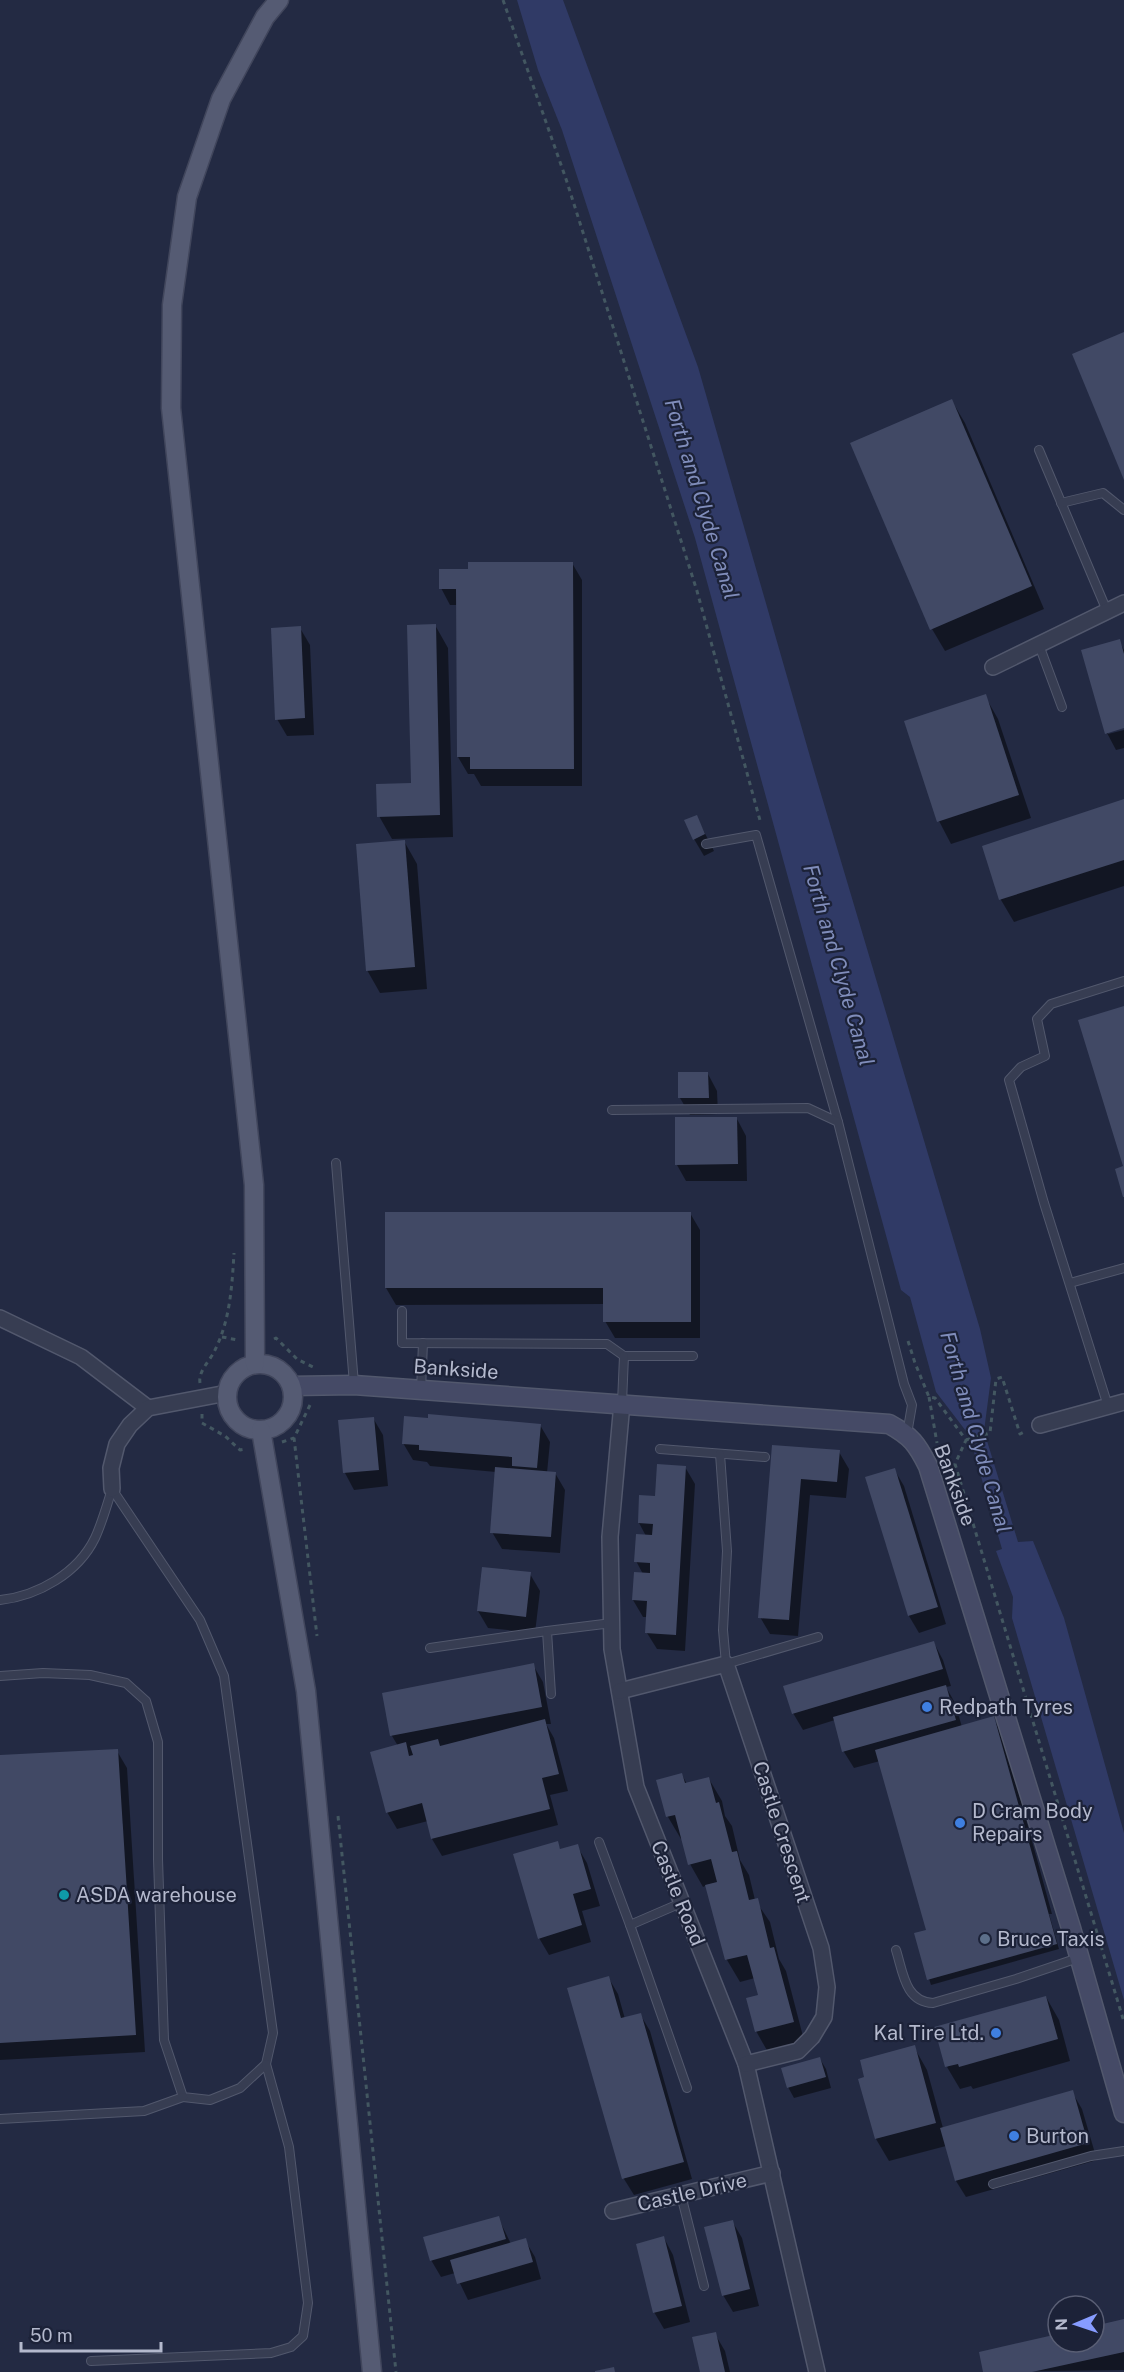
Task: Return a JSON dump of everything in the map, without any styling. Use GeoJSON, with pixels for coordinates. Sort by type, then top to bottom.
{"type":"FeatureCollection","features":[{"type":"Feature","properties":{"kind":"main road"},"geometry":{"type":"LineString","coordinates":[[255,1364],[254,1185],[171,408],[172,305],[187,197],[221,99],[265,17],[279,0]]}},
{"type":"Feature","properties":{"kind":"main road"},"geometry":{"type":"LineString","coordinates":[[255,1364],[266,1364],[277,1368],[286,1376],[293,1398],[291,1411],[278,1424],[261,1430],[249,1429],[239,1423],[231,1415],[227,1404],[230,1382],[237,1373],[255,1364]]}},
{"type":"Feature","properties":{"kind":"main road"},"geometry":{"type":"LineString","coordinates":[[261,1430],[306,1691],[372,2372]]}},
{"type":"Feature","properties":{"kind":"street"},"geometry":{"type":"LineString","coordinates":[[993,668],[1124,603]]}},
{"type":"Feature","properties":{"kind":"street"},"geometry":{"type":"LineString","coordinates":[[0,1318],[81,1357],[148,1408]]}},
{"type":"Feature","properties":{"kind":"street","name":"Bankside"},"geometry":{"type":"LineString","coordinates":[[291,1386],[354,1385],[622,1403],[889,1424],[907,1434],[919,1448],[928,1466],[1080,1958],[1124,2113]]}},
{"type":"Feature","properties":{"kind":"street"},"geometry":{"type":"LineString","coordinates":[[112,1489],[111,1468],[117,1444],[130,1425],[148,1408],[227,1392]]}},
{"type":"Feature","properties":{"kind":"street"},"geometry":{"type":"LineString","coordinates":[[1041,1425],[1124,1402]]}},
{"type":"Feature","properties":{"kind":"street","name":"Castle Road"},"geometry":{"type":"LineString","coordinates":[[622,1403],[610,1537],[612,1649],[636,1787],[747,2064],[817,2372]]}},
{"type":"Feature","properties":{"kind":"street"},"geometry":{"type":"LineString","coordinates":[[620,1691],[726,1664]]}},
{"type":"Feature","properties":{"kind":"street","name":"Castle Crescent"},"geometry":{"type":"LineString","coordinates":[[726,1664],[821,1948],[827,1987],[824,2017],[812,2037],[798,2051],[747,2064]]}},
{"type":"Feature","properties":{"kind":"street","name":"Castle Drive"},"geometry":{"type":"LineString","coordinates":[[613,2211],[771,2173]]}},
{"type":"Feature","properties":{"kind":"lane"},"geometry":{"type":"LineString","coordinates":[[1039,450],[1107,611]]}},
{"type":"Feature","properties":{"kind":"lane"},"geometry":{"type":"LineString","coordinates":[[1061,503],[1103,493],[1124,510]]}},
{"type":"Feature","properties":{"kind":"lane"},"geometry":{"type":"LineString","coordinates":[[1039,645],[1062,707]]}},
{"type":"Feature","properties":{"kind":"lane"},"geometry":{"type":"LineString","coordinates":[[706,844],[756,835],[838,1122],[904,1384],[912,1405],[907,1434]]}},
{"type":"Feature","properties":{"kind":"lane"},"geometry":{"type":"LineString","coordinates":[[1108,1406],[1020,1125],[1009,1080],[1020,1067],[1045,1056],[1037,1019],[1051,1004],[1124,981]]}},
{"type":"Feature","properties":{"kind":"lane"},"geometry":{"type":"LineString","coordinates":[[612,1110],[808,1108],[838,1122]]}},
{"type":"Feature","properties":{"kind":"lane"},"geometry":{"type":"LineString","coordinates":[[336,1163],[354,1385]]}},
{"type":"Feature","properties":{"kind":"lane"},"geometry":{"type":"LineString","coordinates":[[1070,1283],[1124,1268]]}},
{"type":"Feature","properties":{"kind":"lane"},"geometry":{"type":"LineString","coordinates":[[402,1311],[402,1343],[607,1344],[624,1356],[693,1356]]}},
{"type":"Feature","properties":{"kind":"lane"},"geometry":{"type":"LineString","coordinates":[[421,1390],[423,1343]]}},
{"type":"Feature","properties":{"kind":"lane"},"geometry":{"type":"LineString","coordinates":[[622,1403],[624,1356]]}},
{"type":"Feature","properties":{"kind":"lane"},"geometry":{"type":"LineString","coordinates":[[660,1449],[765,1457]]}},
{"type":"Feature","properties":{"kind":"lane"},"geometry":{"type":"LineString","coordinates":[[720,1454],[727,1551],[723,1630],[726,1664],[818,1637]]}},
{"type":"Feature","properties":{"kind":"lane"},"geometry":{"type":"LineString","coordinates":[[0,1600],[12,1599],[45,1587],[74,1568],[94,1539],[112,1489]]}},
{"type":"Feature","properties":{"kind":"lane"},"geometry":{"type":"LineString","coordinates":[[91,2361],[271,2353],[291,2347],[303,2336],[308,2303],[289,2147],[266,2064],[273,2033],[224,1676],[200,1620],[112,1489]]}},
{"type":"Feature","properties":{"kind":"lane"},"geometry":{"type":"LineString","coordinates":[[430,1648],[612,1623]]}},
{"type":"Feature","properties":{"kind":"lane"},"geometry":{"type":"LineString","coordinates":[[547,1631],[551,1694]]}},
{"type":"Feature","properties":{"kind":"lane"},"geometry":{"type":"LineString","coordinates":[[0,1677],[44,1673],[90,1675],[126,1683],[146,1701],[158,1742],[158,1859],[164,2040],[183,2097]]}},
{"type":"Feature","properties":{"kind":"lane"},"geometry":{"type":"LineString","coordinates":[[599,1842],[687,2088]]}},
{"type":"Feature","properties":{"kind":"lane"},"geometry":{"type":"LineString","coordinates":[[630,1925],[681,1903]]}},
{"type":"Feature","properties":{"kind":"lane"},"geometry":{"type":"LineString","coordinates":[[896,1950],[907,1986],[913,1997],[933,2003],[1080,1958]]}},
{"type":"Feature","properties":{"kind":"lane"},"geometry":{"type":"LineString","coordinates":[[0,2119],[144,2111],[183,2097],[210,2100],[240,2088],[266,2064]]}},
{"type":"Feature","properties":{"kind":"lane"},"geometry":{"type":"LineString","coordinates":[[993,2184],[1091,2156],[1124,2151]]}},
{"type":"Feature","properties":{"kind":"lane"},"geometry":{"type":"LineString","coordinates":[[681,2195],[704,2286]]}},
{"type":"Feature","properties":{"kind":"path"},"geometry":{"type":"LineString","coordinates":[[966,1440],[990,1433],[996,1379],[1002,1377],[1020,1434],[1041,1425]]}},
{"type":"Feature","properties":{"kind":"path"},"geometry":{"type":"LineString","coordinates":[[928,1466],[938,1451],[930,1397]]}},
{"type":"Feature","properties":{"kind":"water","name":"Forth and Clyde Canal"},"geometry":{"type":"Polygon","coordinates":[[[517,0],[563,0],[698,367],[813,767],[980,1329],[991,1378],[984,1431],[1018,1542],[1033,1541],[1064,1618],[1124,1833],[1124,2000],[1012,1618],[1013,1597],[996,1551],[1002,1549],[969,1435],[936,1392],[910,1297],[901,1290],[695,538],[562,130],[538,70],[517,0]]]}},
{"type":"Feature","properties":{"kind":"building"},"geometry":{"type":"Polygon","coordinates":[[[1124,332],[1124,480],[1072,354],[1124,332]]]}},
{"type":"Feature","properties":{"kind":"building"},"geometry":{"type":"Polygon","coordinates":[[[952,399],[1032,586],[930,630],[850,443],[952,399]]]}},
{"type":"Feature","properties":{"kind":"building"},"geometry":{"type":"Polygon","coordinates":[[[468,562],[573,562],[574,769],[470,769],[470,757],[457,757],[456,589],[439,589],[439,569],[468,569],[468,562]]]}},
{"type":"Feature","properties":{"kind":"building"},"geometry":{"type":"Polygon","coordinates":[[[436,624],[440,815],[377,817],[376,784],[411,783],[407,625],[436,624]]]}},
{"type":"Feature","properties":{"kind":"building"},"geometry":{"type":"Polygon","coordinates":[[[301,626],[305,718],[275,720],[271,628],[301,626]]]}},
{"type":"Feature","properties":{"kind":"building"},"geometry":{"type":"Polygon","coordinates":[[[1120,639],[1124,654],[1124,728],[1105,734],[1081,650],[1120,639]]]}},
{"type":"Feature","properties":{"kind":"building"},"geometry":{"type":"Polygon","coordinates":[[[986,694],[1019,795],[937,822],[904,721],[986,694]]]}},
{"type":"Feature","properties":{"kind":"building"},"geometry":{"type":"Polygon","coordinates":[[[1124,799],[1124,860],[999,900],[982,846],[1124,799]]]}},
{"type":"Feature","properties":{"kind":"building"},"geometry":{"type":"Polygon","coordinates":[[[697,815],[705,834],[693,840],[684,820],[697,815]]]}},
{"type":"Feature","properties":{"kind":"building"},"geometry":{"type":"Polygon","coordinates":[[[405,840],[415,967],[366,971],[356,844],[405,840]]]}},
{"type":"Feature","properties":{"kind":"building"},"geometry":{"type":"Polygon","coordinates":[[[1124,1006],[1123,1197],[1115,1169],[1123,1166],[1078,1020],[1124,1006]]]}},
{"type":"Feature","properties":{"kind":"building"},"geometry":{"type":"Polygon","coordinates":[[[678,1072],[708,1072],[709,1098],[678,1098],[678,1072]]]}},
{"type":"Feature","properties":{"kind":"building"},"geometry":{"type":"Polygon","coordinates":[[[675,1117],[737,1117],[738,1164],[675,1165],[675,1117]]]}},
{"type":"Feature","properties":{"kind":"building"},"geometry":{"type":"Polygon","coordinates":[[[385,1212],[691,1212],[691,1322],[603,1322],[603,1288],[385,1288],[385,1212]]]}},
{"type":"Feature","properties":{"kind":"building"},"geometry":{"type":"Polygon","coordinates":[[[428,1414],[541,1424],[537,1468],[512,1466],[512,1457],[419,1450],[419,1445],[402,1444],[404,1416],[428,1418],[428,1414]]]}},
{"type":"Feature","properties":{"kind":"building"},"geometry":{"type":"Polygon","coordinates":[[[374,1417],[379,1470],[343,1473],[338,1420],[374,1417]]]}},
{"type":"Feature","properties":{"kind":"building"},"geometry":{"type":"Polygon","coordinates":[[[772,1445],[840,1450],[837,1482],[801,1479],[789,1620],[758,1618],[772,1445]]]}},
{"type":"Feature","properties":{"kind":"building"},"geometry":{"type":"Polygon","coordinates":[[[657,1464],[686,1466],[676,1635],[645,1633],[647,1601],[632,1600],[634,1572],[650,1573],[650,1563],[634,1562],[636,1534],[652,1535],[653,1524],[638,1523],[639,1495],[655,1496],[657,1464]]]}},
{"type":"Feature","properties":{"kind":"building"},"geometry":{"type":"Polygon","coordinates":[[[495,1467],[556,1472],[551,1537],[490,1533],[495,1467]]]}},
{"type":"Feature","properties":{"kind":"building"},"geometry":{"type":"Polygon","coordinates":[[[895,1468],[938,1607],[908,1616],[865,1477],[895,1468]]]}},
{"type":"Feature","properties":{"kind":"building"},"geometry":{"type":"Polygon","coordinates":[[[482,1567],[531,1572],[526,1617],[477,1611],[482,1567]]]}},
{"type":"Feature","properties":{"kind":"building"},"geometry":{"type":"Polygon","coordinates":[[[934,1641],[943,1669],[792,1714],[783,1686],[934,1641]]]}},
{"type":"Feature","properties":{"kind":"building"},"geometry":{"type":"Polygon","coordinates":[[[534,1663],[542,1707],[390,1736],[382,1693],[534,1663]]]}},
{"type":"Feature","properties":{"kind":"building"},"geometry":{"type":"Polygon","coordinates":[[[946,1685],[956,1720],[842,1752],[833,1717],[946,1685]]]}},
{"type":"Feature","properties":{"kind":"building","name":"D Cram Body Repairs"},"geometry":{"type":"Polygon","coordinates":[[[994,1716],[1057,1944],[927,1980],[914,1933],[926,1930],[875,1750],[994,1716]]]}},
{"type":"Feature","properties":{"kind":"building"},"geometry":{"type":"Polygon","coordinates":[[[545,1719],[559,1774],[542,1778],[550,1809],[431,1839],[422,1803],[386,1813],[370,1752],[406,1742],[409,1756],[413,1755],[410,1746],[438,1739],[440,1746],[545,1719]]]}},
{"type":"Feature","properties":{"kind":"building","name":"ASDA warehouse"},"geometry":{"type":"Polygon","coordinates":[[[118,1749],[136,2035],[0,2043],[0,1755],[118,1749]]]}},
{"type":"Feature","properties":{"kind":"building"},"geometry":{"type":"Polygon","coordinates":[[[682,1773],[685,1783],[709,1777],[716,1803],[719,1802],[732,1852],[737,1851],[749,1900],[758,1898],[770,1948],[774,1947],[794,2022],[755,2032],[746,1998],[758,1995],[747,1955],[725,1960],[705,1885],[717,1882],[711,1859],[688,1865],[675,1815],[666,1817],[656,1780],[682,1773]]]}},
{"type":"Feature","properties":{"kind":"building"},"geometry":{"type":"Polygon","coordinates":[[[558,1841],[560,1849],[578,1844],[591,1889],[573,1894],[582,1925],[538,1939],[513,1854],[558,1841]]]}},
{"type":"Feature","properties":{"kind":"building"},"geometry":{"type":"Polygon","coordinates":[[[609,1976],[621,2018],[641,2013],[684,2162],[622,2179],[567,1988],[609,1976]]]}},
{"type":"Feature","properties":{"kind":"building","name":"Kal Tire Ltd."},"geometry":{"type":"Polygon","coordinates":[[[1046,1996],[1058,2039],[959,2067],[958,2064],[945,2067],[934,2027],[1046,1996]]]}},
{"type":"Feature","properties":{"kind":"building"},"geometry":{"type":"Polygon","coordinates":[[[915,2045],[936,2123],[875,2139],[858,2079],[864,2077],[860,2060],[915,2045]]]}},
{"type":"Feature","properties":{"kind":"building"},"geometry":{"type":"Polygon","coordinates":[[[820,2057],[826,2077],[787,2088],[781,2068],[820,2057]]]}},
{"type":"Feature","properties":{"kind":"building","name":"Burton"},"geometry":{"type":"Polygon","coordinates":[[[1073,2090],[1088,2143],[955,2181],[940,2128],[1073,2090]]]}},
{"type":"Feature","properties":{"kind":"building"},"geometry":{"type":"Polygon","coordinates":[[[499,2216],[506,2239],[430,2261],[423,2237],[499,2216]]]}},
{"type":"Feature","properties":{"kind":"building"},"geometry":{"type":"Polygon","coordinates":[[[733,2220],[750,2289],[722,2296],[704,2227],[733,2220]]]}},
{"type":"Feature","properties":{"kind":"building"},"geometry":{"type":"Polygon","coordinates":[[[664,2236],[682,2306],[653,2313],[636,2244],[664,2236]]]}},
{"type":"Feature","properties":{"kind":"building"},"geometry":{"type":"Polygon","coordinates":[[[526,2238],[533,2262],[457,2284],[450,2260],[526,2238]]]}},
{"type":"Feature","properties":{"kind":"building"},"geometry":{"type":"Polygon","coordinates":[[[1124,2319],[1124,2352],[1032,2372],[983,2372],[979,2352],[1046,2337],[1046,2354],[1106,2354],[1106,2323],[1124,2319]]]}},
{"type":"Feature","properties":{"kind":"building"},"geometry":{"type":"Polygon","coordinates":[[[716,2332],[725,2372],[700,2372],[692,2337],[716,2332]]]}},
{"type":"Feature","properties":{"kind":"building"},"geometry":{"type":"Polygon","coordinates":[[[614,2367],[615,2372],[595,2372],[595,2371],[614,2367]]]}},
{"type":"Feature","properties":{"kind":"place","name":"Redpath Tyres"},"geometry":{"type":"Point","coordinates":[927,1707]}},
{"type":"Feature","properties":{"kind":"place","name":"D Cram Body Repairs"},"geometry":{"type":"Point","coordinates":[960,1823]}},
{"type":"Feature","properties":{"kind":"place","name":"ASDA warehouse"},"geometry":{"type":"Point","coordinates":[64,1895]}},
{"type":"Feature","properties":{"kind":"place","name":"Bruce Taxis"},"geometry":{"type":"Point","coordinates":[985,1939]}},
{"type":"Feature","properties":{"kind":"place","name":"Kal Tire Ltd."},"geometry":{"type":"Point","coordinates":[996,2033]}},
{"type":"Feature","properties":{"kind":"place","name":"Burton"},"geometry":{"type":"Point","coordinates":[1014,2136]}}]}
